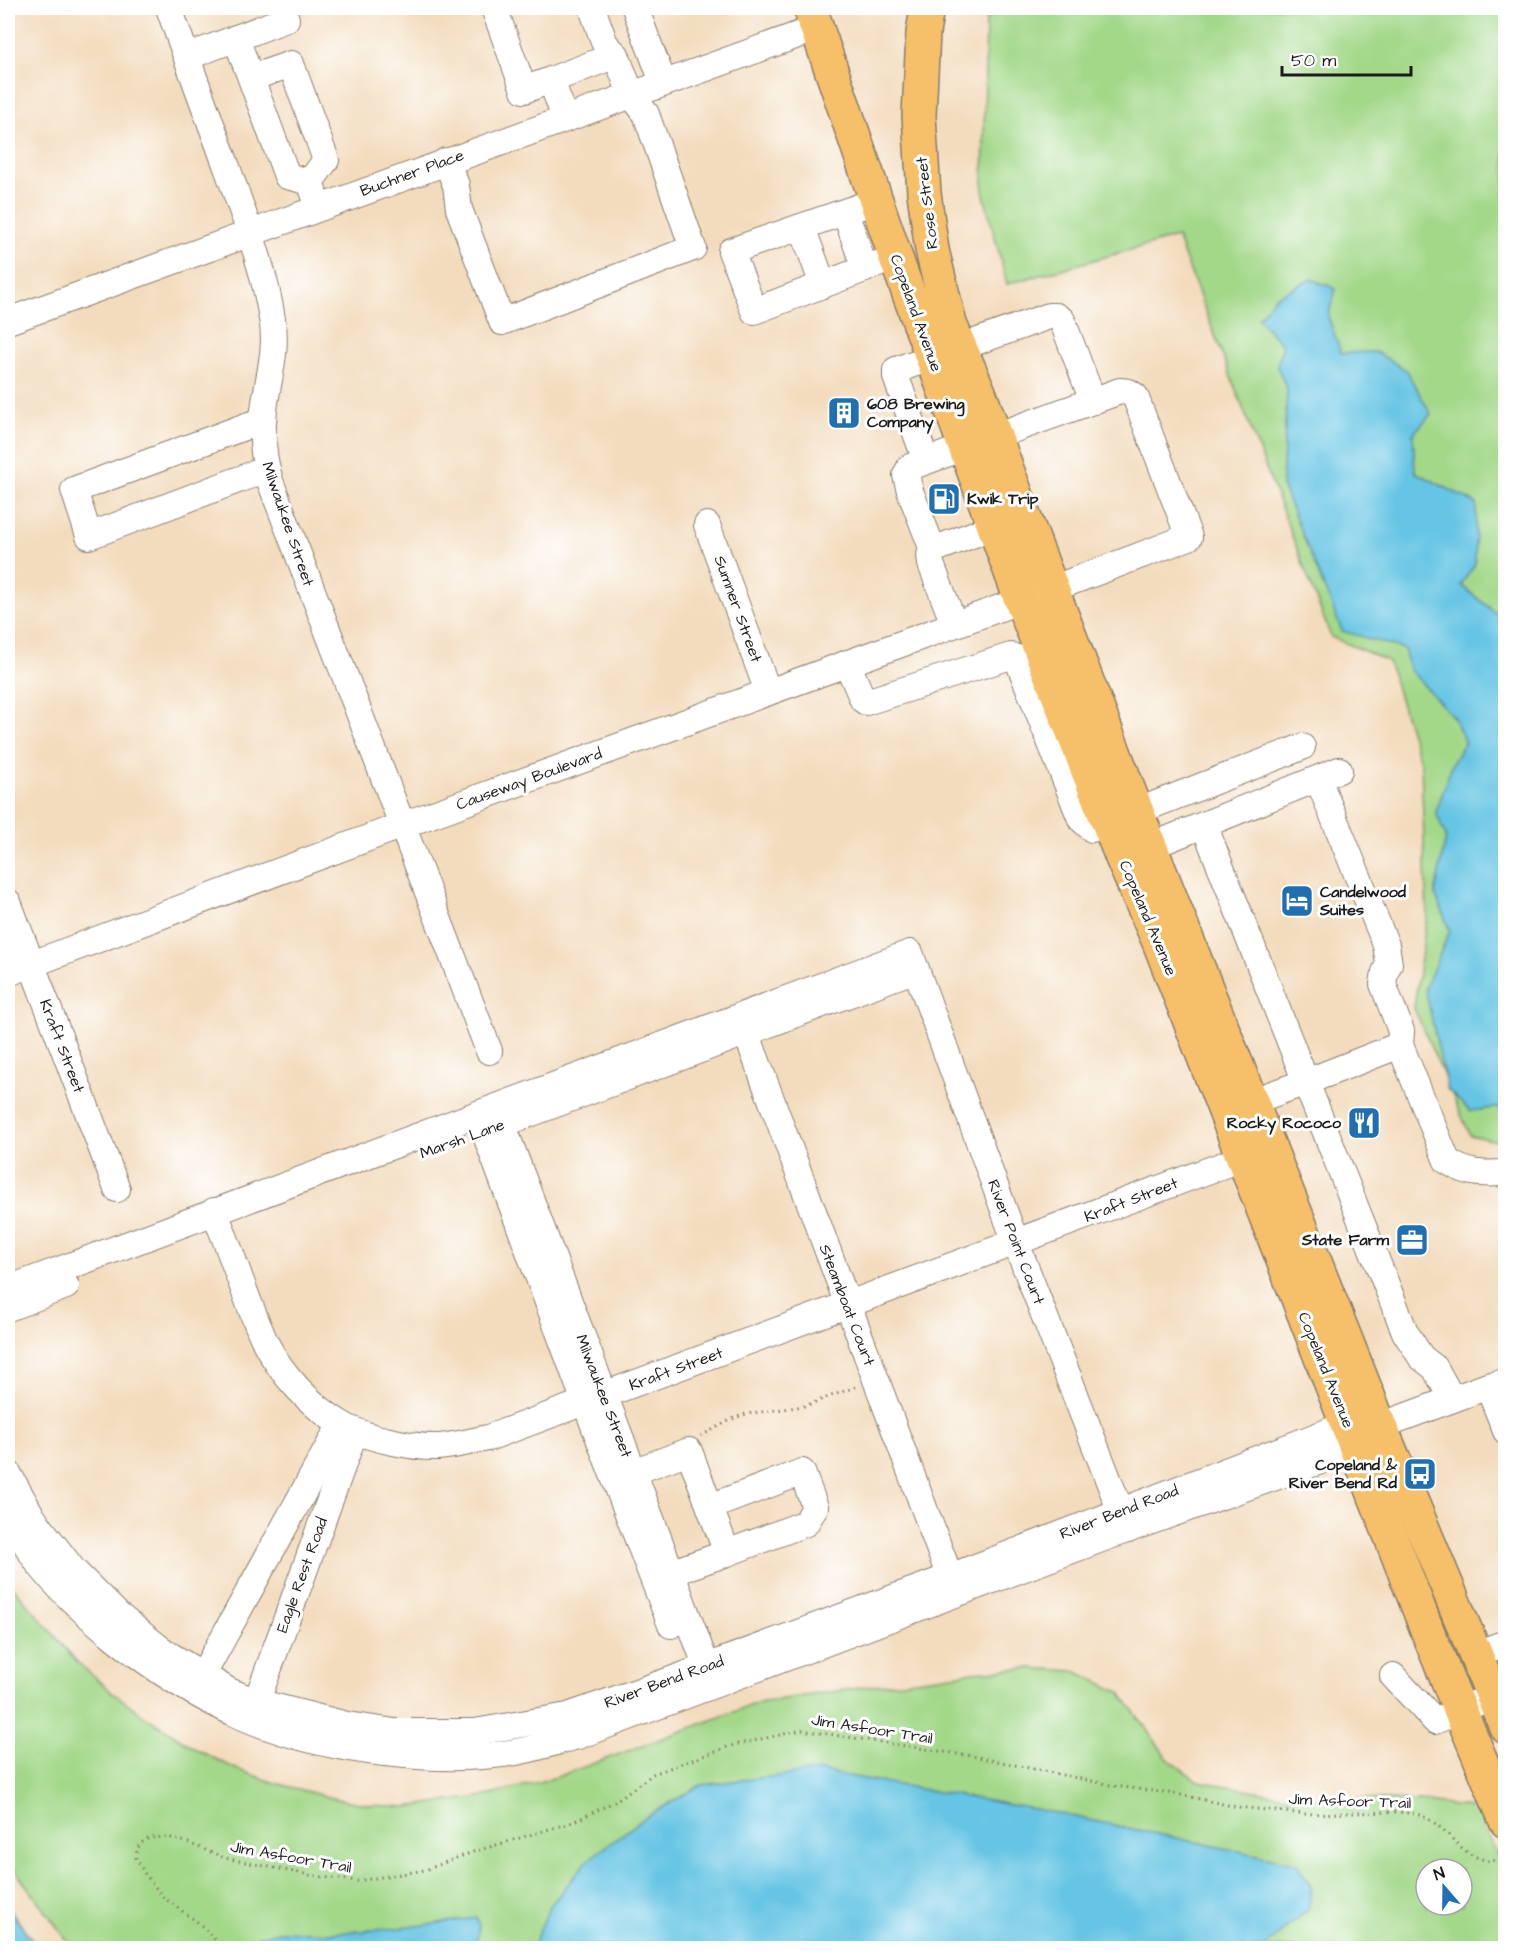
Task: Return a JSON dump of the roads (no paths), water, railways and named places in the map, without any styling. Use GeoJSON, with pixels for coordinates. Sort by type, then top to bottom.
{"type":"FeatureCollection","features":[{"type":"Feature","properties":{"kind":"highway","name":"Rose Street"},"geometry":{"type":"LineString","coordinates":[[927,8],[923,33],[919,116],[924,193],[932,250],[950,324],[946,353],[979,392]]}},
{"type":"Feature","properties":{"kind":"highway","name":"Copeland Avenue"},"geometry":{"type":"LineString","coordinates":[[814,17],[896,257],[946,353],[980,442],[1052,589],[1136,852],[1253,1101],[1380,1426],[1491,1649],[1493,1696],[1506,1727]]}},
{"type":"Feature","properties":{"kind":"highway","name":"Copeland Avenue"},"geometry":{"type":"LineString","coordinates":[[979,392],[980,442],[995,526],[1021,600],[1123,817]]}},
{"type":"Feature","properties":{"kind":"highway","name":"Copeland Avenue"},"geometry":{"type":"LineString","coordinates":[[1136,852],[1159,942],[1431,1640],[1506,1821]]}},
{"type":"Feature","properties":{"kind":"highway"},"geometry":{"type":"LineString","coordinates":[[1182,1001],[1199,1017],[1231,1092],[1239,1099],[1253,1101]]}},
{"type":"Feature","properties":{"kind":"street","name":"Milwaukee Street"},"geometry":{"type":"LineString","coordinates":[[169,8],[250,232],[273,322],[274,349],[263,420],[263,446],[267,469],[295,550],[489,1051]]}},
{"type":"Feature","properties":{"kind":"street"},"geometry":{"type":"LineString","coordinates":[[187,57],[286,19],[282,8]]}},
{"type":"Feature","properties":{"kind":"street"},"geometry":{"type":"LineString","coordinates":[[494,8],[524,90],[616,56]]}},
{"type":"Feature","properties":{"kind":"street"},"geometry":{"type":"LineString","coordinates":[[446,161],[456,185],[459,209],[502,322],[693,248],[646,114],[632,94],[616,56],[605,44],[592,8]]}},
{"type":"Feature","properties":{"kind":"street"},"geometry":{"type":"LineString","coordinates":[[635,8],[663,82]]}},
{"type":"Feature","properties":{"kind":"street","name":"Buchner Place"},"geometry":{"type":"LineString","coordinates":[[8,321],[632,94],[814,17]]}},
{"type":"Feature","properties":{"kind":"street"},"geometry":{"type":"LineString","coordinates":[[236,38],[286,176],[310,182]]}},
{"type":"Feature","properties":{"kind":"street"},"geometry":{"type":"LineString","coordinates":[[251,78],[291,64],[326,160],[310,182]]}},
{"type":"Feature","properties":{"kind":"street"},"geometry":{"type":"LineString","coordinates":[[551,80],[565,118]]}},
{"type":"Feature","properties":{"kind":"street"},"geometry":{"type":"LineString","coordinates":[[310,182],[319,207]]}},
{"type":"Feature","properties":{"kind":"street"},"geometry":{"type":"LineString","coordinates":[[876,201],[731,251],[754,311],[896,257]]}},
{"type":"Feature","properties":{"kind":"street"},"geometry":{"type":"LineString","coordinates":[[845,212],[865,269]]}},
{"type":"Feature","properties":{"kind":"street"},"geometry":{"type":"LineString","coordinates":[[802,227],[823,285]]}},
{"type":"Feature","properties":{"kind":"street"},"geometry":{"type":"LineString","coordinates":[[926,461],[896,377],[896,370],[1049,315],[1062,320],[1093,401],[910,467],[906,475],[910,491],[933,550]]}},
{"type":"Feature","properties":{"kind":"street","name":"Causeway Boulevard"},"geometry":{"type":"LineString","coordinates":[[8,973],[403,825],[1189,537],[1135,396],[1129,392],[1119,391],[1093,401]]}},
{"type":"Feature","properties":{"kind":"street"},"geometry":{"type":"LineString","coordinates":[[263,420],[74,490],[88,536],[267,469]]}},
{"type":"Feature","properties":{"kind":"street","name":"Sumner Street"},"geometry":{"type":"LineString","coordinates":[[707,525],[768,692]]}},
{"type":"Feature","properties":{"kind":"street"},"geometry":{"type":"LineString","coordinates":[[954,624],[931,564],[930,555],[933,550],[995,526]]}},
{"type":"Feature","properties":{"kind":"street"},"geometry":{"type":"LineString","coordinates":[[847,663],[863,700],[867,702],[1011,656],[1017,658],[1081,819],[1092,829],[1302,747]]}},
{"type":"Feature","properties":{"kind":"street"},"geometry":{"type":"LineString","coordinates":[[1136,852],[1328,774],[1386,945],[1389,964],[1384,972],[1383,984],[1401,1031],[1400,1045],[1447,1161],[1461,1170],[1474,1174],[1506,1173]]}},
{"type":"Feature","properties":{"kind":"street"},"geometry":{"type":"LineString","coordinates":[[1204,825],[1405,1332],[1421,1357],[1435,1368],[1452,1399]]}},
{"type":"Feature","properties":{"kind":"street","name":"Kraft Street"},"geometry":{"type":"LineString","coordinates":[[8,902],[117,1189]]}},
{"type":"Feature","properties":{"kind":"street","name":"Marsh Lane"},"geometry":{"type":"LineString","coordinates":[[8,1289],[218,1219],[913,961]]}},
{"type":"Feature","properties":{"kind":"street","name":"River Point Court"},"geometry":{"type":"LineString","coordinates":[[913,961],[1016,1243],[1124,1520]]}},
{"type":"Feature","properties":{"kind":"street","name":"Steamboat Court"},"geometry":{"type":"LineString","coordinates":[[743,1024],[953,1585]]}},
{"type":"Feature","properties":{"kind":"street"},"geometry":{"type":"LineString","coordinates":[[1253,1101],[1400,1045]]}},
{"type":"Feature","properties":{"kind":"street","name":"Milwaukee Street"},"geometry":{"type":"LineString","coordinates":[[490,1119],[701,1678]]}},
{"type":"Feature","properties":{"kind":"street","name":"Kraft Street"},"geometry":{"type":"LineString","coordinates":[[218,1219],[253,1314],[268,1346],[285,1373],[310,1399],[348,1427],[400,1443],[438,1447],[488,1438],[1242,1158]]}},
{"type":"Feature","properties":{"kind":"street","name":"Marsh Lane"},"geometry":{"type":"LineString","coordinates":[[8,1308],[218,1219]]}},
{"type":"Feature","properties":{"kind":"street"},"geometry":{"type":"LineString","coordinates":[[1497,1384],[1506,1431]]}},
{"type":"Feature","properties":{"kind":"street","name":"River Bend Road"},"geometry":{"type":"LineString","coordinates":[[8,1473],[33,1518],[74,1571],[118,1615],[163,1651],[198,1684],[216,1706],[254,1711],[280,1732],[353,1749],[409,1756],[466,1757],[520,1751],[578,1736],[701,1678],[1497,1384]]}},
{"type":"Feature","properties":{"kind":"street","name":"Milwaukee Street"},"geometry":{"type":"LineString","coordinates":[[594,1399],[633,1472],[670,1573],[701,1678]]}},
{"type":"Feature","properties":{"kind":"street","name":"Eagle Rest Road"},"geometry":{"type":"LineString","coordinates":[[198,1684],[348,1427]]}},
{"type":"Feature","properties":{"kind":"street","name":"Eagle Rest Road"},"geometry":{"type":"LineString","coordinates":[[254,1711],[348,1427]]}},
{"type":"Feature","properties":{"kind":"street"},"geometry":{"type":"LineString","coordinates":[[633,1472],[689,1451],[727,1553]]}},
{"type":"Feature","properties":{"kind":"street"},"geometry":{"type":"LineString","coordinates":[[670,1573],[806,1523],[815,1507],[802,1472],[710,1507]]}},
{"type":"Feature","properties":{"kind":"street","name":"River Bend Road"},"geometry":{"type":"LineString","coordinates":[[8,1514],[40,1565],[88,1616],[146,1663],[198,1684]]}},
{"type":"Feature","properties":{"kind":"street"},"geometry":{"type":"LineString","coordinates":[[1393,1676],[1435,1721],[1493,1696]]}},
{"type":"Feature","properties":{"kind":"water"},"geometry":{"type":"Polygon","coordinates":[[[1311,279],[1336,289],[1328,316],[1341,353],[1376,352],[1406,370],[1431,414],[1413,434],[1415,472],[1476,503],[1475,564],[1461,585],[1502,618],[1506,641],[1505,1107],[1470,1111],[1447,1089],[1425,988],[1450,931],[1435,894],[1446,837],[1436,812],[1453,762],[1465,742],[1454,718],[1410,670],[1404,649],[1342,631],[1282,485],[1287,389],[1277,366],[1283,346],[1258,318],[1275,297],[1311,279]]]}},
{"type":"Feature","properties":{"kind":"water"},"geometry":{"type":"Polygon","coordinates":[[[820,1771],[1056,1813],[1296,1863],[1311,1886],[1309,1909],[1263,1948],[532,1948],[550,1906],[588,1860],[646,1817],[701,1785],[820,1771]]]}},
{"type":"Feature","properties":{"kind":"water"},"geometry":{"type":"Polygon","coordinates":[[[8,1907],[38,1948],[8,1948],[8,1907]]]}},
{"type":"Feature","properties":{"kind":"water"},"geometry":{"type":"Polygon","coordinates":[[[476,1918],[479,1926],[476,1948],[262,1948],[257,1937],[283,1931],[331,1933],[401,1928],[476,1918]]]}},
{"type":"Feature","properties":{"kind":"place","name":"608 Brewing Company"},"geometry":{"type":"Point","coordinates":[844,413]}},
{"type":"Feature","properties":{"kind":"place","name":"Kwik Trip"},"geometry":{"type":"Point","coordinates":[944,499]}},
{"type":"Feature","properties":{"kind":"place","name":"Candelwood Suites"},"geometry":{"type":"Point","coordinates":[1297,901]}},
{"type":"Feature","properties":{"kind":"place","name":"Rocky Rococo"},"geometry":{"type":"Point","coordinates":[1364,1123]}},
{"type":"Feature","properties":{"kind":"place","name":"State Farm"},"geometry":{"type":"Point","coordinates":[1412,1240]}},
{"type":"Feature","properties":{"kind":"place","name":"Copeland & River Bend Rd"},"geometry":{"type":"Point","coordinates":[1420,1474]}}]}
